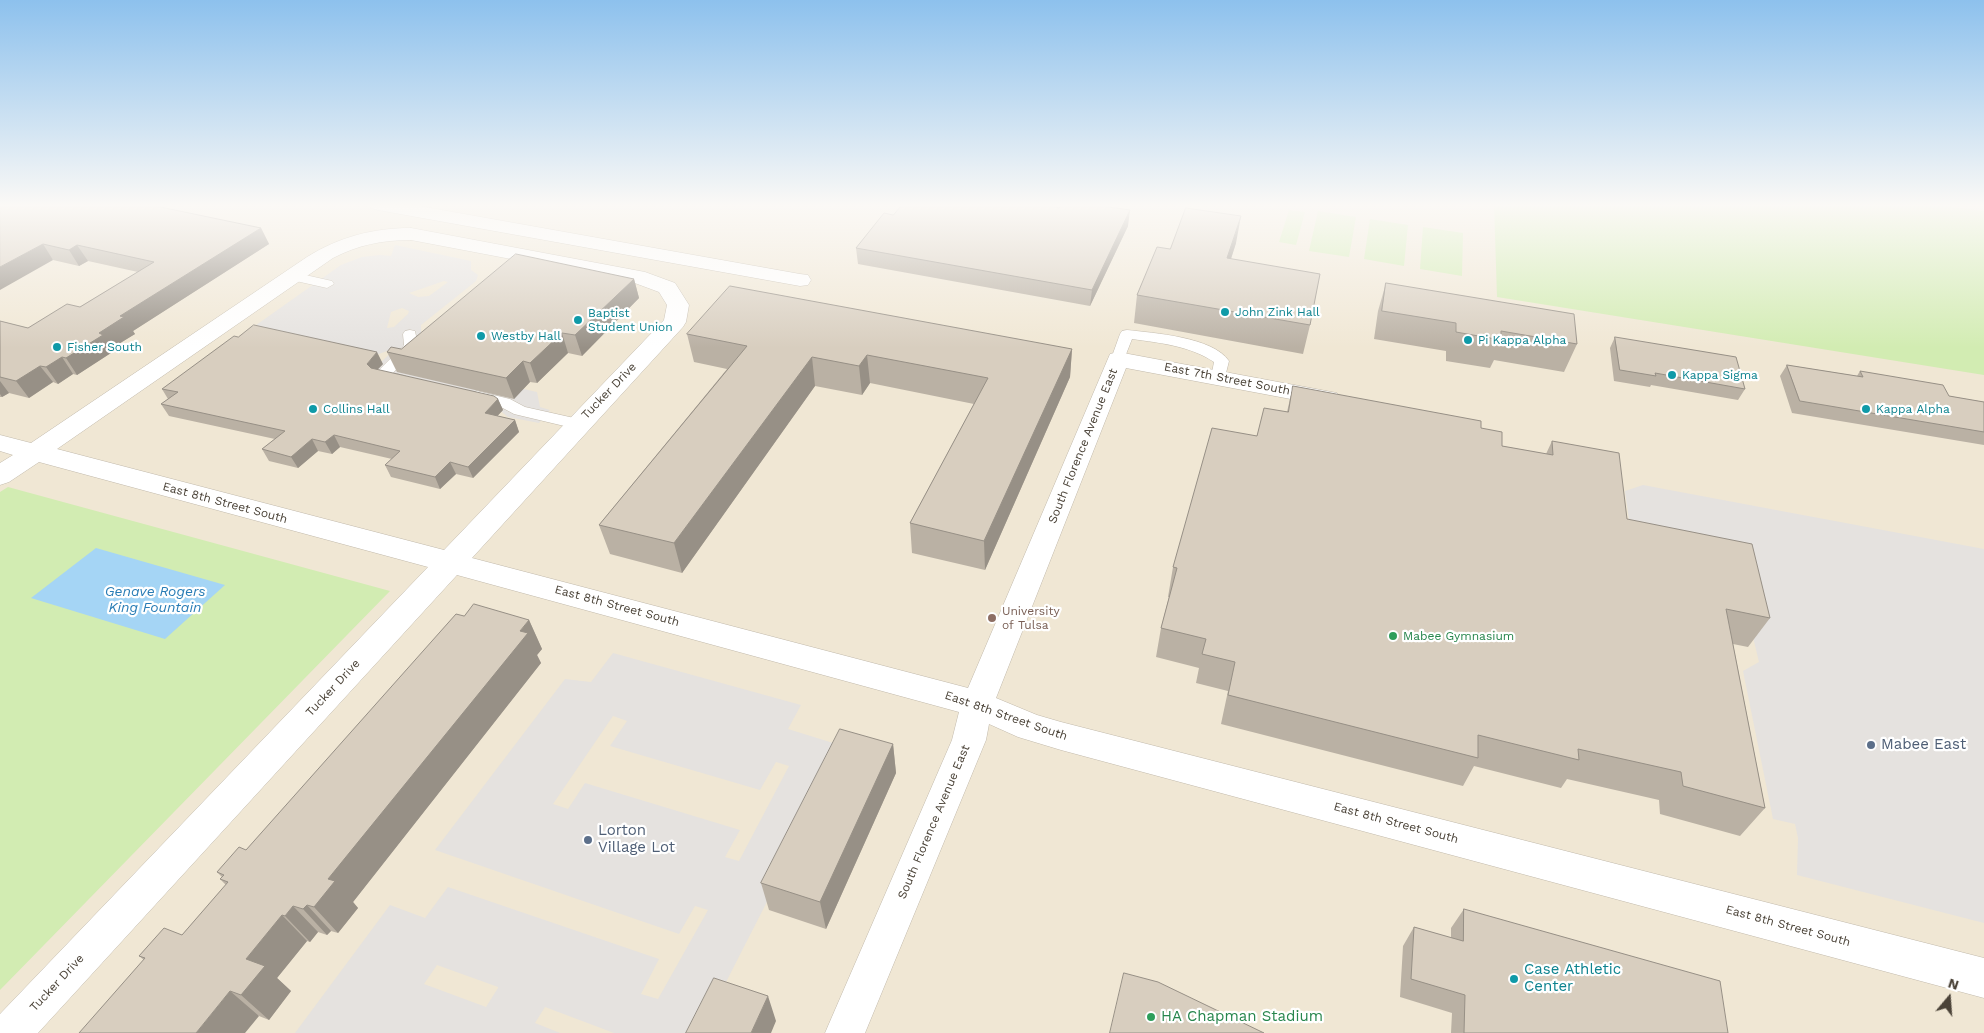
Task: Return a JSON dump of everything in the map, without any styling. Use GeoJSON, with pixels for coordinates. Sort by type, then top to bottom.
{"type":"FeatureCollection","features":[{"type":"Feature","properties":{"kind":"street","name":"Tucker Drive"},"geometry":{"type":"LineString","coordinates":[[0,476],[328,252]]}},
{"type":"Feature","properties":{"kind":"street","name":"Tucker Drive"},"geometry":{"type":"LineString","coordinates":[[10,1033],[577,424],[675,322],[678,304],[667,288],[637,277],[507,252]]}},
{"type":"Feature","properties":{"kind":"street"},"geometry":{"type":"LineString","coordinates":[[646,252],[800,280]]}},
{"type":"Feature","properties":{"kind":"street","name":"East 7th Street South"},"geometry":{"type":"LineString","coordinates":[[1118,359],[1335,399]]}},
{"type":"Feature","properties":{"kind":"street","name":"South Florence Avenue East"},"geometry":{"type":"LineString","coordinates":[[844,1033],[965,749],[977,704],[1118,359]]}},
{"type":"Feature","properties":{"kind":"street","name":"East 8th Street South"},"geometry":{"type":"LineString","coordinates":[[0,443],[860,671],[977,704],[1030,728],[1984,978]]}},
{"type":"Feature","properties":{"kind":"lane"},"geometry":{"type":"LineString","coordinates":[[292,276],[327,284]]}},
{"type":"Feature","properties":{"kind":"lane"},"geometry":{"type":"LineString","coordinates":[[410,334],[411,346],[382,375],[412,382]]}},
{"type":"Feature","properties":{"kind":"lane"},"geometry":{"type":"LineString","coordinates":[[458,392],[504,402],[520,411],[577,424]]}},
{"type":"Feature","properties":{"kind":"shaded area","name":"University of Tulsa"},"geometry":{"type":"Polygon","coordinates":[[[0,252],[1984,252],[1984,1033],[0,1033],[0,252]]]}},
{"type":"Feature","properties":{"kind":"shaded area"},"geometry":{"type":"Polygon","coordinates":[[[392,252],[429,252],[471,261],[471,270],[478,275],[476,281],[421,325],[422,366],[537,392],[540,407],[550,410],[539,423],[508,417],[497,408],[368,374],[394,350],[392,349],[374,356],[252,328],[341,265],[362,257],[391,256],[392,252]],[[444,281],[409,293],[418,297],[429,296],[448,282],[444,281]],[[402,308],[391,312],[387,328],[394,327],[409,311],[402,308]]]}},
{"type":"Feature","properties":{"kind":"shaded area","name":"Mabee East"},"geometry":{"type":"Polygon","coordinates":[[[1643,485],[1984,549],[1984,923],[1797,875],[1798,838],[1795,824],[1773,819],[1743,671],[1759,662],[1737,570],[1633,549],[1625,491],[1643,485]]]}},
{"type":"Feature","properties":{"kind":"shaded area","name":"Lorton Village Lot"},"geometry":{"type":"Polygon","coordinates":[[[613,653],[801,705],[788,729],[846,747],[700,1033],[614,1033],[545,1007],[535,1023],[560,1033],[295,1033],[390,905],[425,918],[448,887],[659,959],[641,994],[658,999],[708,910],[695,906],[679,934],[435,850],[565,679],[591,682],[613,653]],[[613,716],[553,804],[568,809],[585,783],[740,830],[725,857],[739,861],[789,766],[776,762],[760,790],[610,746],[627,721],[613,716]],[[437,965],[424,984],[486,1007],[498,988],[498,987],[437,965]]]}},
{"type":"Feature","properties":{"kind":"green space"},"geometry":{"type":"Polygon","coordinates":[[[1317,252],[1350,252],[1349,257],[1317,252]]]}},
{"type":"Feature","properties":{"kind":"green space"},"geometry":{"type":"Polygon","coordinates":[[[1365,252],[1405,252],[1404,266],[1364,259],[1365,252]]]}},
{"type":"Feature","properties":{"kind":"green space"},"geometry":{"type":"Polygon","coordinates":[[[1421,252],[1463,252],[1462,276],[1420,269],[1421,252]]]}},
{"type":"Feature","properties":{"kind":"green space"},"geometry":{"type":"Polygon","coordinates":[[[1496,252],[1984,252],[1984,375],[1497,297],[1496,252]]]}},
{"type":"Feature","properties":{"kind":"green space"},"geometry":{"type":"Polygon","coordinates":[[[8,487],[390,591],[0,990],[0,492],[8,487]]]}},
{"type":"Feature","properties":{"kind":"water","name":"Genave Rogers King Fountain"},"geometry":{"type":"Polygon","coordinates":[[[96,548],[225,585],[165,639],[31,598],[96,548]]]}},
{"type":"Feature","properties":{"kind":"building"},"geometry":{"type":"Polygon","coordinates":[[[0,252],[28,252],[0,267],[0,252]]]}},
{"type":"Feature","properties":{"kind":"building"},"geometry":{"type":"Polygon","coordinates":[[[110,252],[222,252],[120,316],[124,317],[99,333],[103,335],[66,358],[62,357],[46,367],[40,366],[16,381],[0,377],[0,321],[28,328],[67,304],[80,307],[154,262],[110,252]]]}},
{"type":"Feature","properties":{"kind":"building"},"geometry":{"type":"Polygon","coordinates":[[[880,252],[1110,252],[1092,290],[880,252]]]}},
{"type":"Feature","properties":{"kind":"building"},"geometry":{"type":"Polygon","coordinates":[[[1155,252],[1229,252],[1227,258],[1320,274],[1310,325],[1137,295],[1155,252]]]}},
{"type":"Feature","properties":{"kind":"building"},"geometry":{"type":"Polygon","coordinates":[[[516,254],[634,279],[575,335],[562,333],[530,363],[523,361],[506,378],[387,352],[391,347],[401,349],[516,254]]]}},
{"type":"Feature","properties":{"kind":"building"},"geometry":{"type":"Polygon","coordinates":[[[1386,283],[1574,314],[1577,344],[1501,331],[1501,340],[1456,332],[1456,323],[1382,311],[1386,283]]]}},
{"type":"Feature","properties":{"kind":"building"},"geometry":{"type":"Polygon","coordinates":[[[730,286],[1072,349],[984,541],[910,523],[988,378],[867,355],[859,366],[812,357],[674,543],[599,525],[747,346],[687,334],[730,286]]]}},
{"type":"Feature","properties":{"kind":"building","name":"Collins Hall"},"geometry":{"type":"Polygon","coordinates":[[[254,325],[377,352],[367,364],[371,368],[494,396],[498,399],[485,413],[515,420],[468,467],[450,462],[435,477],[385,465],[400,451],[334,435],[325,442],[312,439],[291,457],[262,449],[285,431],[161,404],[178,392],[162,389],[234,336],[238,337],[254,325]]]}},
{"type":"Feature","properties":{"kind":"building"},"geometry":{"type":"Polygon","coordinates":[[[1615,337],[1736,357],[1745,389],[1655,373],[1656,376],[1620,370],[1615,337]]]}},
{"type":"Feature","properties":{"kind":"building"},"geometry":{"type":"Polygon","coordinates":[[[1787,365],[1863,377],[1860,371],[1943,385],[1949,396],[1984,402],[1984,432],[1800,401],[1787,365]]]}},
{"type":"Feature","properties":{"kind":"building","name":"Mabee Gymnasium"},"geometry":{"type":"Polygon","coordinates":[[[1293,386],[1481,421],[1481,428],[1502,432],[1502,446],[1553,455],[1552,441],[1619,453],[1627,519],[1752,544],[1770,618],[1726,609],[1765,808],[1683,786],[1681,772],[1578,749],[1579,760],[1478,735],[1478,758],[1228,695],[1235,662],[1202,654],[1206,639],[1161,628],[1177,568],[1173,567],[1212,428],[1257,436],[1264,408],[1288,412],[1293,386]]]}},
{"type":"Feature","properties":{"kind":"building"},"geometry":{"type":"Polygon","coordinates":[[[474,604],[529,620],[520,631],[528,633],[328,879],[335,881],[314,907],[307,905],[303,909],[293,906],[285,916],[282,915],[246,959],[265,966],[241,995],[230,991],[196,1033],[79,1033],[145,958],[139,956],[164,928],[182,935],[228,882],[220,879],[224,875],[217,872],[239,847],[246,850],[456,614],[464,616],[474,604]]]}},
{"type":"Feature","properties":{"kind":"building"},"geometry":{"type":"Polygon","coordinates":[[[840,729],[893,744],[820,902],[761,883],[840,729]]]}},
{"type":"Feature","properties":{"kind":"building","name":"Case Athletic Center"},"geometry":{"type":"Polygon","coordinates":[[[1464,909],[1720,981],[1728,1033],[1464,1033],[1465,995],[1411,979],[1414,927],[1463,941],[1464,909]]]}},
{"type":"Feature","properties":{"kind":"building"},"geometry":{"type":"Polygon","coordinates":[[[1124,973],[1158,982],[1264,1033],[1110,1033],[1124,973]]]}},
{"type":"Feature","properties":{"kind":"building"},"geometry":{"type":"Polygon","coordinates":[[[714,978],[768,996],[751,1033],[686,1033],[714,978]]]}},
{"type":"Feature","properties":{"kind":"place","name":"John Zink Hall"},"geometry":{"type":"Point","coordinates":[1225,312]}},
{"type":"Feature","properties":{"kind":"place","name":"Baptist Student Union"},"geometry":{"type":"Point","coordinates":[578,320]}},
{"type":"Feature","properties":{"kind":"place","name":"Westby Hall"},"geometry":{"type":"Point","coordinates":[481,336]}},
{"type":"Feature","properties":{"kind":"place","name":"Pi Kappa Alpha"},"geometry":{"type":"Point","coordinates":[1468,340]}},
{"type":"Feature","properties":{"kind":"place","name":"Fisher South"},"geometry":{"type":"Point","coordinates":[57,347]}},
{"type":"Feature","properties":{"kind":"place","name":"Kappa Sigma"},"geometry":{"type":"Point","coordinates":[1672,375]}},
{"type":"Feature","properties":{"kind":"place","name":"Collins Hall"},"geometry":{"type":"Point","coordinates":[313,409]}},
{"type":"Feature","properties":{"kind":"place","name":"Kappa Alpha"},"geometry":{"type":"Point","coordinates":[1866,409]}},
{"type":"Feature","properties":{"kind":"place","name":"University of Tulsa"},"geometry":{"type":"Point","coordinates":[992,618]}},
{"type":"Feature","properties":{"kind":"place","name":"Mabee Gymnasium"},"geometry":{"type":"Point","coordinates":[1393,636]}},
{"type":"Feature","properties":{"kind":"place","name":"Mabee East"},"geometry":{"type":"Point","coordinates":[1871,745]}},
{"type":"Feature","properties":{"kind":"place","name":"Lorton Village Lot"},"geometry":{"type":"Point","coordinates":[588,840]}},
{"type":"Feature","properties":{"kind":"place","name":"Case Athletic Center"},"geometry":{"type":"Point","coordinates":[1514,979]}},
{"type":"Feature","properties":{"kind":"place","name":"HA Chapman Stadium"},"geometry":{"type":"Point","coordinates":[1151,1017]}}]}
